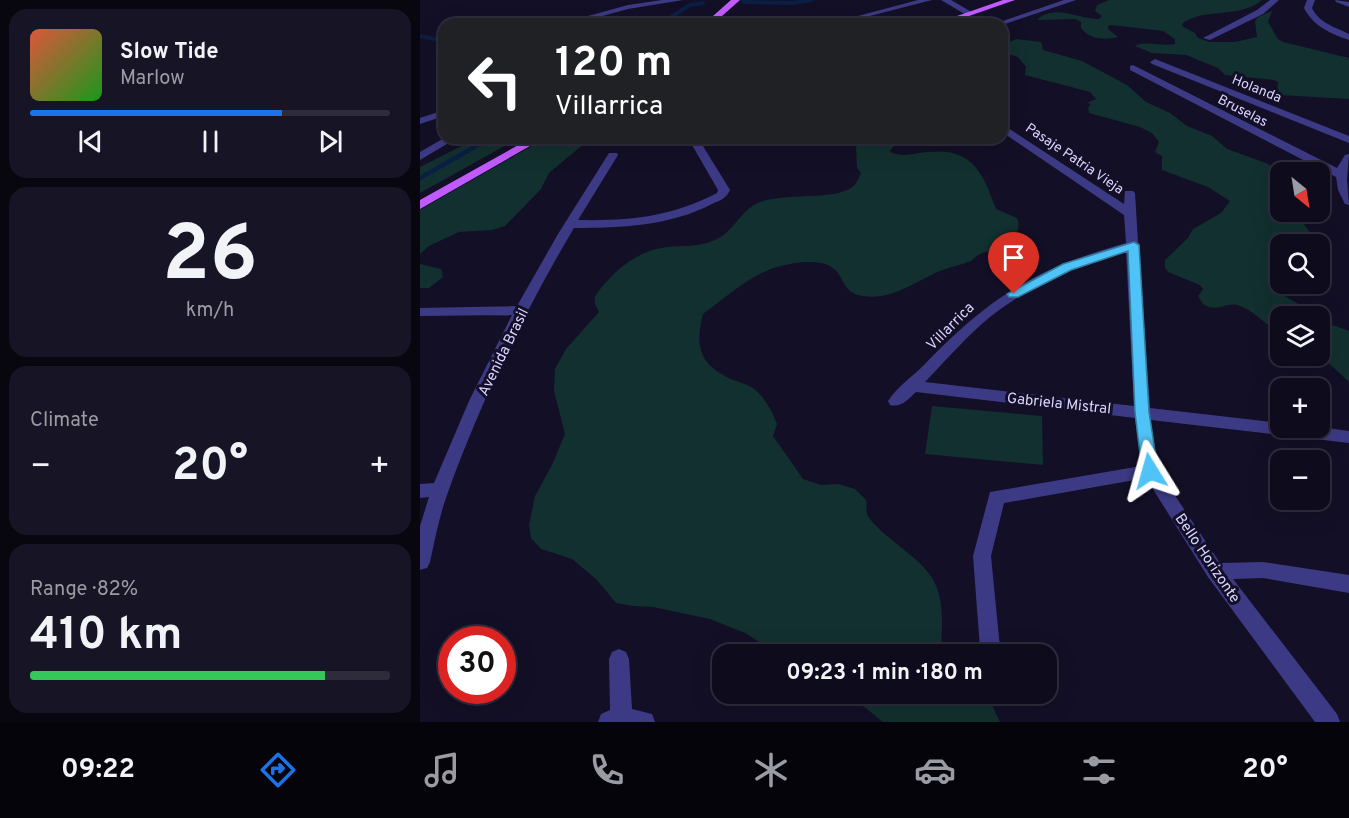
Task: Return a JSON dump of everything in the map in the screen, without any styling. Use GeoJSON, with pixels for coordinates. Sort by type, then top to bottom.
{"type":"FeatureCollection","features":[{"type":"Feature","properties":{"kind":"main road"},"geometry":{"type":"LineString","coordinates":[[715,18],[736,0]]}},
{"type":"Feature","properties":{"kind":"main road"},"geometry":{"type":"LineString","coordinates":[[958,18],[1011,0]]}},
{"type":"Feature","properties":{"kind":"main road"},"geometry":{"type":"LineString","coordinates":[[420,205],[527,144]]}},
{"type":"Feature","properties":{"kind":"street"},"geometry":{"type":"LineString","coordinates":[[585,18],[628,6],[679,0]]}},
{"type":"Feature","properties":{"kind":"street"},"geometry":{"type":"LineString","coordinates":[[862,16],[928,0]]}},
{"type":"Feature","properties":{"kind":"street"},"geometry":{"type":"LineString","coordinates":[[945,0],[971,14]]}},
{"type":"Feature","properties":{"kind":"street"},"geometry":{"type":"LineString","coordinates":[[1008,21],[1072,0]]}},
{"type":"Feature","properties":{"kind":"street"},"geometry":{"type":"LineString","coordinates":[[1208,38],[1260,12],[1275,0]]}},
{"type":"Feature","properties":{"kind":"street"},"geometry":{"type":"LineString","coordinates":[[1311,0],[1308,8],[1316,20],[1349,37]]}},
{"type":"Feature","properties":{"kind":"street"},"geometry":{"type":"LineString","coordinates":[[1339,0],[1349,5]]}},
{"type":"Feature","properties":{"kind":"street","name":"Holanda"},"geometry":{"type":"LineString","coordinates":[[1155,62],[1349,140]]}},
{"type":"Feature","properties":{"kind":"street","name":"Bruselas"},"geometry":{"type":"LineString","coordinates":[[1133,68],[1344,184]]}},
{"type":"Feature","properties":{"kind":"street"},"geometry":{"type":"LineString","coordinates":[[1154,78],[1178,70]]}},
{"type":"Feature","properties":{"kind":"street"},"geometry":{"type":"LineString","coordinates":[[420,122],[438,115]]}},
{"type":"Feature","properties":{"kind":"street","name":"Pasaje Patria Vieja"},"geometry":{"type":"LineString","coordinates":[[1008,131],[1131,214]]}},
{"type":"Feature","properties":{"kind":"street"},"geometry":{"type":"LineString","coordinates":[[420,157],[442,144]]}},
{"type":"Feature","properties":{"kind":"street"},"geometry":{"type":"LineString","coordinates":[[570,224],[646,223],[682,213],[722,195],[724,190],[697,144]]}},
{"type":"Feature","properties":{"kind":"street","name":"Avenida Brasil"},"geometry":{"type":"LineString","coordinates":[[420,562],[441,489],[479,400],[523,310],[570,224],[613,155]]}},
{"type":"Feature","properties":{"kind":"street"},"geometry":{"type":"LineString","coordinates":[[1349,158],[1342,168],[1349,201]]}},
{"type":"Feature","properties":{"kind":"street","name":"Bello Horizonte"},"geometry":{"type":"LineString","coordinates":[[1129,193],[1134,245],[1142,412],[1150,471],[1215,571],[1329,722]]}},
{"type":"Feature","properties":{"kind":"street","name":"Villarrica"},"geometry":{"type":"LineString","coordinates":[[896,401],[984,314],[1003,300],[1067,267],[1134,245]]}},
{"type":"Feature","properties":{"kind":"street"},"geometry":{"type":"LineString","coordinates":[[420,312],[523,310]]}},
{"type":"Feature","properties":{"kind":"street","name":"Gabriela Mistral"},"geometry":{"type":"LineString","coordinates":[[913,386],[1349,437]]}},
{"type":"Feature","properties":{"kind":"street"},"geometry":{"type":"LineString","coordinates":[[990,644],[982,556],[996,497],[1150,471]]}},
{"type":"Feature","properties":{"kind":"street"},"geometry":{"type":"LineString","coordinates":[[420,491],[441,489]]}},
{"type":"Feature","properties":{"kind":"street"},"geometry":{"type":"LineString","coordinates":[[1215,571],[1263,570],[1349,584]]}},
{"type":"Feature","properties":{"kind":"street"},"geometry":{"type":"LineString","coordinates":[[619,659],[618,721],[644,722]]}},
{"type":"Feature","properties":{"kind":"green space"},"geometry":{"type":"Polygon","coordinates":[[[1109,0],[1262,0],[1244,9],[1192,18],[1182,26],[1195,33],[1198,38],[1209,42],[1235,42],[1257,37],[1255,21],[1258,17],[1272,11],[1268,22],[1278,39],[1349,58],[1349,99],[1280,95],[1277,90],[1278,82],[1274,80],[1225,75],[1218,68],[1186,55],[1152,53],[1135,46],[1175,44],[1175,39],[1163,31],[1111,25],[1108,29],[1118,37],[1103,39],[1089,35],[1081,28],[1081,22],[1076,19],[1037,20],[1043,15],[1058,12],[1099,19],[1102,16],[1095,11],[1097,5],[1109,0]]]}},
{"type":"Feature","properties":{"kind":"green space"},"geometry":{"type":"Polygon","coordinates":[[[1016,39],[1041,42],[1043,50],[1082,61],[1127,85],[1146,102],[1170,113],[1187,126],[1212,136],[1227,149],[1270,165],[1270,222],[1302,222],[1310,234],[1270,234],[1268,273],[1270,294],[1282,294],[1302,306],[1270,306],[1270,326],[1240,306],[1213,308],[1203,304],[1198,296],[1203,289],[1200,285],[1168,272],[1165,268],[1165,260],[1188,238],[1193,229],[1221,213],[1230,201],[1208,187],[1162,170],[1162,156],[1155,152],[1159,142],[1152,133],[1140,127],[1089,113],[1088,108],[1091,104],[1087,103],[1096,99],[1090,92],[1025,75],[1026,67],[1018,57],[1008,54],[1008,43],[1016,39]]]}},
{"type":"Feature","properties":{"kind":"green space"},"geometry":{"type":"Polygon","coordinates":[[[465,144],[508,144],[420,193],[420,167],[465,144]]]}},
{"type":"Feature","properties":{"kind":"green space"},"geometry":{"type":"Polygon","coordinates":[[[536,144],[584,144],[549,173],[541,189],[505,226],[492,230],[459,232],[429,246],[420,254],[420,210],[536,144]]]}},
{"type":"Feature","properties":{"kind":"green space"},"geometry":{"type":"Polygon","coordinates":[[[859,144],[898,144],[890,152],[895,154],[943,152],[966,158],[981,174],[996,209],[1017,218],[1017,233],[1005,248],[982,253],[971,261],[940,271],[883,296],[863,296],[853,293],[833,268],[819,263],[795,263],[771,269],[740,286],[703,314],[700,333],[701,350],[709,364],[716,370],[756,390],[764,399],[777,424],[773,436],[803,479],[821,485],[838,484],[855,489],[866,500],[867,514],[871,520],[927,571],[937,589],[942,609],[941,644],[762,644],[745,633],[710,619],[653,607],[616,603],[596,579],[572,559],[541,549],[531,538],[529,525],[535,496],[552,465],[565,434],[554,391],[555,369],[566,349],[599,312],[595,304],[595,296],[608,280],[641,255],[661,248],[702,244],[715,240],[727,232],[753,205],[760,202],[843,192],[856,184],[861,173],[857,168],[856,147],[859,144]]]}},
{"type":"Feature","properties":{"kind":"green space"},"geometry":{"type":"Polygon","coordinates":[[[420,264],[441,269],[443,277],[429,288],[420,288],[420,264]]]}},
{"type":"Feature","properties":{"kind":"green space"},"geometry":{"type":"Polygon","coordinates":[[[1330,324],[1349,331],[1349,382],[1330,364],[1330,324]]]}},
{"type":"Feature","properties":{"kind":"green space"},"geometry":{"type":"Polygon","coordinates":[[[932,406],[1042,416],[1043,465],[925,454],[932,406]]]}},
{"type":"Feature","properties":{"kind":"green space"},"geometry":{"type":"Polygon","coordinates":[[[861,704],[991,704],[1000,722],[883,722],[861,704]]]}},
{"type":"Feature","properties":{"kind":"waterway"},"geometry":{"type":"LineString","coordinates":[[743,2],[793,3],[811,0]]}},
{"type":"Feature","properties":{"kind":"waterway"},"geometry":{"type":"LineString","coordinates":[[669,18],[690,5],[703,3]]}},
{"type":"Feature","properties":{"kind":"waterway"},"geometry":{"type":"LineString","coordinates":[[420,36],[438,40]]}},
{"type":"Feature","properties":{"kind":"waterway"},"geometry":{"type":"LineString","coordinates":[[420,178],[480,144]]}},
{"type":"Feature","properties":{"kind":"route"},"geometry":{"type":"LineString","coordinates":[[1014,294],[1067,267],[1134,245],[1142,412],[1150,471]]}}]}
